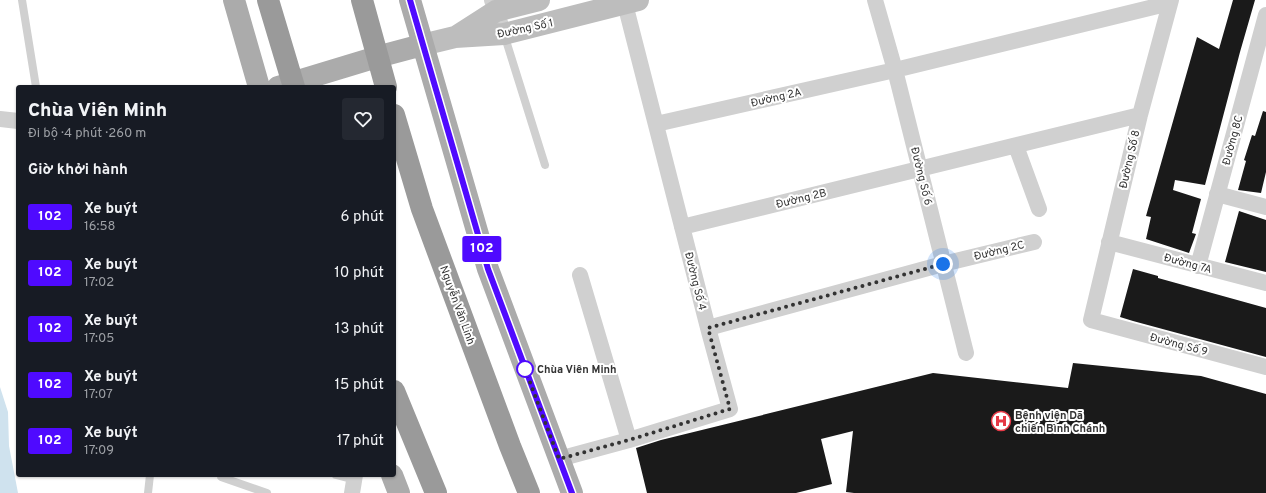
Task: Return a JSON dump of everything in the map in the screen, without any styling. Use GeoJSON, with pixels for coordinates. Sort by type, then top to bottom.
{"type":"FeatureCollection","features":[{"type":"Feature","properties":{"kind":"highway"},"geometry":{"type":"LineString","coordinates":[[268,0],[288,85]]}},
{"type":"Feature","properties":{"kind":"highway"},"geometry":{"type":"LineString","coordinates":[[362,0],[376,57],[385,85]]}},
{"type":"Feature","properties":{"kind":"highway","name":"Nguyễn Văn Linh"},"geometry":{"type":"LineString","coordinates":[[396,122],[422,209],[510,446],[529,493]]}},
{"type":"Feature","properties":{"kind":"highway"},"geometry":{"type":"LineString","coordinates":[[396,396],[436,493]]}},
{"type":"Feature","properties":{"kind":"main road"},"geometry":{"type":"LineString","coordinates":[[234,0],[258,85]]}},
{"type":"Feature","properties":{"kind":"main road"},"geometry":{"type":"LineString","coordinates":[[410,0],[488,269],[572,493]]}},
{"type":"Feature","properties":{"kind":"main road"},"geometry":{"type":"LineString","coordinates":[[288,85],[376,57],[422,45]]}},
{"type":"Feature","properties":{"kind":"main road"},"geometry":{"type":"LineString","coordinates":[[393,477],[399,493]]}},
{"type":"Feature","properties":{"kind":"street","name":"Đường Số 1"},"geometry":{"type":"LineString","coordinates":[[454,37],[494,6],[539,0]]}},
{"type":"Feature","properties":{"kind":"street","name":"Đường Số 6"},"geometry":{"type":"LineString","coordinates":[[875,0],[895,70],[966,354]]}},
{"type":"Feature","properties":{"kind":"street","name":"Đường Số 1"},"geometry":{"type":"LineString","coordinates":[[454,37],[504,34],[629,1]]}},
{"type":"Feature","properties":{"kind":"street","name":"Đường Số 4"},"geometry":{"type":"LineString","coordinates":[[559,459],[629,440],[730,409],[656,124],[629,1]]}},
{"type":"Feature","properties":{"kind":"street","name":"Đường 2A"},"geometry":{"type":"LineString","coordinates":[[656,124],[895,70],[1170,2]]}},
{"type":"Feature","properties":{"kind":"street","name":"Đường Số 8"},"geometry":{"type":"LineString","coordinates":[[1091,320],[1140,115],[1170,2]]}},
{"type":"Feature","properties":{"kind":"street"},"geometry":{"type":"LineString","coordinates":[[494,6],[504,34]]}},
{"type":"Feature","properties":{"kind":"street","name":"Đường 8C"},"geometry":{"type":"LineString","coordinates":[[1198,266],[1266,15]]}},
{"type":"Feature","properties":{"kind":"street"},"geometry":{"type":"LineString","coordinates":[[422,45],[454,37]]}},
{"type":"Feature","properties":{"kind":"street","name":"Đường 2B"},"geometry":{"type":"LineString","coordinates":[[682,227],[1140,115]]}},
{"type":"Feature","properties":{"kind":"street"},"geometry":{"type":"LineString","coordinates":[[0,119],[16,121]]}},
{"type":"Feature","properties":{"kind":"street"},"geometry":{"type":"LineString","coordinates":[[1016,146],[1039,209]]}},
{"type":"Feature","properties":{"kind":"street"},"geometry":{"type":"LineString","coordinates":[[1217,194],[1266,207]]}},
{"type":"Feature","properties":{"kind":"street","name":"Đường 2C"},"geometry":{"type":"LineString","coordinates":[[708,328],[943,264],[1034,242]]}},
{"type":"Feature","properties":{"kind":"street","name":"Đường 7A"},"geometry":{"type":"LineString","coordinates":[[1110,242],[1266,283]]}},
{"type":"Feature","properties":{"kind":"street"},"geometry":{"type":"LineString","coordinates":[[580,275],[629,440]]}},
{"type":"Feature","properties":{"kind":"street","name":"Đường Số 9"},"geometry":{"type":"LineString","coordinates":[[1091,320],[1266,368]]}},
{"type":"Feature","properties":{"kind":"lane"},"geometry":{"type":"LineString","coordinates":[[22,0],[36,85]]}},
{"type":"Feature","properties":{"kind":"lane"},"geometry":{"type":"LineString","coordinates":[[504,34],[545,165]]}},
{"type":"Feature","properties":{"kind":"lane"},"geometry":{"type":"LineString","coordinates":[[148,493],[150,477]]}},
{"type":"Feature","properties":{"kind":"lane"},"geometry":{"type":"LineString","coordinates":[[224,477],[267,493]]}},
{"type":"Feature","properties":{"kind":"lane"},"geometry":{"type":"LineString","coordinates":[[340,477],[354,483]]}},
{"type":"Feature","properties":{"kind":"water"},"geometry":{"type":"Polygon","coordinates":[[[0,387],[8,412],[9,446],[18,493],[0,493],[0,387]]]}},
{"type":"Feature","properties":{"kind":"building"},"geometry":{"type":"Polygon","coordinates":[[[1233,0],[1255,0],[1205,185],[1175,180],[1173,190],[1201,199],[1192,233],[1196,234],[1189,253],[1146,239],[1151,217],[1146,216],[1197,37],[1219,49],[1233,0]]]}},
{"type":"Feature","properties":{"kind":"building"},"geometry":{"type":"Polygon","coordinates":[[[1263,111],[1266,112],[1266,172],[1261,193],[1238,190],[1246,161],[1244,160],[1252,135],[1255,136],[1263,111]]]}},
{"type":"Feature","properties":{"kind":"building"},"geometry":{"type":"Polygon","coordinates":[[[1239,211],[1266,220],[1266,272],[1225,262],[1239,211]]]}},
{"type":"Feature","properties":{"kind":"building"},"geometry":{"type":"Polygon","coordinates":[[[1133,269],[1158,276],[1158,278],[1266,308],[1266,357],[1120,317],[1133,269]]]}},
{"type":"Feature","properties":{"kind":"building","name":"Bệnh viện Dã chiến Bình Chánh"},"geometry":{"type":"Polygon","coordinates":[[[1073,363],[1201,376],[1266,394],[1266,493],[846,492],[853,431],[821,439],[832,484],[796,493],[647,493],[636,448],[661,440],[933,373],[1068,388],[1073,363]]]}},
{"type":"Feature","properties":{"kind":"bus line","name":"102"},"geometry":{"type":"LineString","coordinates":[[410,0],[488,269],[572,493]]}},
{"type":"Feature","properties":{"kind":"place","name":"Chùa Viên Minh"},"geometry":{"type":"Point","coordinates":[525,369]}},
{"type":"Feature","properties":{"kind":"place","name":"Bệnh viện Dã chiến Bình Chánh"},"geometry":{"type":"Point","coordinates":[1001,421]}},
{"type":"Feature","properties":{"kind":"route"},"geometry":{"type":"LineString","coordinates":[[525,369],[559,459],[629,440],[730,409],[708,328],[943,264]]}}]}
